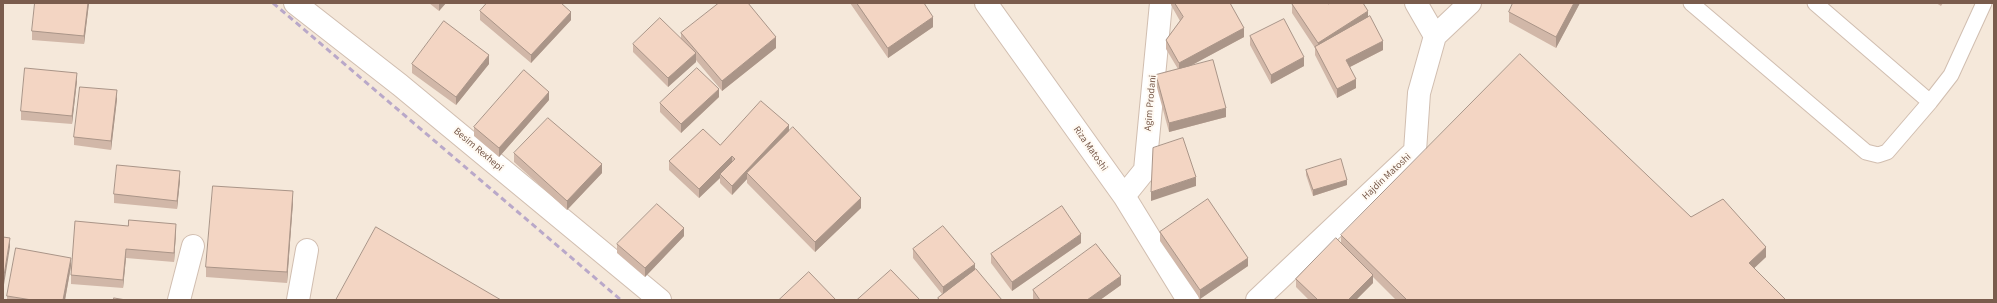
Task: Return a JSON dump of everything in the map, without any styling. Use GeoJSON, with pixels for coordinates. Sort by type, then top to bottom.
{"type":"FeatureCollection","features":[{"type":"Feature","properties":{"kind":"street","name":"Besim Rexhepi"},"geometry":{"type":"LineString","coordinates":[[295,3],[400,85],[660,300]]}},
{"type":"Feature","properties":{"kind":"street","name":"Riza Matoshi"},"geometry":{"type":"LineString","coordinates":[[986,3],[1124,196],[1188,300]]}},
{"type":"Feature","properties":{"kind":"street","name":"Agim Prodani"},"geometry":{"type":"LineString","coordinates":[[1124,196],[1145,170],[1161,3]]}},
{"type":"Feature","properties":{"kind":"street"},"geometry":{"type":"LineString","coordinates":[[1416,3],[1435,36],[1470,3]]}},
{"type":"Feature","properties":{"kind":"street","name":"Hajdin Matoshi"},"geometry":{"type":"LineString","coordinates":[[1257,300],[1415,151],[1419,93],[1435,36]]}},
{"type":"Feature","properties":{"kind":"street"},"geometry":{"type":"LineString","coordinates":[[179,300],[193,246]]}},
{"type":"Feature","properties":{"kind":"street"},"geometry":{"type":"LineString","coordinates":[[298,300],[307,250]]}},
{"type":"Feature","properties":{"kind":"lane"},"geometry":{"type":"LineString","coordinates":[[1691,3],[1866,152],[1878,155],[1887,152],[1951,75],[1984,3]]}},
{"type":"Feature","properties":{"kind":"lane"},"geometry":{"type":"LineString","coordinates":[[1815,3],[1930,102]]}},
{"type":"Feature","properties":{"kind":"shaded area"},"geometry":{"type":"Polygon","coordinates":[[[3,3],[1994,3],[1994,300],[3,300],[3,3]]]}},
{"type":"Feature","properties":{"kind":"building"},"geometry":{"type":"Polygon","coordinates":[[[35,3],[88,3],[84,36],[32,31],[35,3]]]}},
{"type":"Feature","properties":{"kind":"building"},"geometry":{"type":"Polygon","coordinates":[[[487,3],[561,3],[571,12],[531,55],[480,11],[487,3]]]}},
{"type":"Feature","properties":{"kind":"building"},"geometry":{"type":"Polygon","coordinates":[[[719,3],[748,3],[776,37],[722,81],[681,33],[719,3]]]}},
{"type":"Feature","properties":{"kind":"building"},"geometry":{"type":"Polygon","coordinates":[[[857,3],[924,3],[933,17],[888,48],[857,3]]]}},
{"type":"Feature","properties":{"kind":"building"},"geometry":{"type":"Polygon","coordinates":[[[1175,3],[1230,3],[1244,28],[1179,63],[1166,40],[1183,17],[1175,3]]]}},
{"type":"Feature","properties":{"kind":"building"},"geometry":{"type":"Polygon","coordinates":[[[1363,3],[1368,11],[1318,43],[1292,4],[1363,3]]]}},
{"type":"Feature","properties":{"kind":"building"},"geometry":{"type":"Polygon","coordinates":[[[1513,3],[1574,3],[1556,37],[1509,12],[1513,3]]]}},
{"type":"Feature","properties":{"kind":"building"},"geometry":{"type":"Polygon","coordinates":[[[1370,16],[1383,41],[1346,60],[1356,79],[1337,89],[1315,47],[1370,16]]]}},
{"type":"Feature","properties":{"kind":"building"},"geometry":{"type":"Polygon","coordinates":[[[660,18],[696,53],[668,78],[633,44],[660,18]]]}},
{"type":"Feature","properties":{"kind":"building"},"geometry":{"type":"Polygon","coordinates":[[[1284,19],[1304,57],[1271,75],[1250,36],[1284,19]]]}},
{"type":"Feature","properties":{"kind":"building"},"geometry":{"type":"Polygon","coordinates":[[[444,21],[489,55],[456,97],[412,64],[444,21]]]}},
{"type":"Feature","properties":{"kind":"building"},"geometry":{"type":"Polygon","coordinates":[[[1520,54],[1691,217],[1723,199],[1766,247],[1749,263],[1786,300],[1407,300],[1341,235],[1520,54]]]}},
{"type":"Feature","properties":{"kind":"building"},"geometry":{"type":"Polygon","coordinates":[[[1213,60],[1226,108],[1169,123],[1156,75],[1213,60]]]}},
{"type":"Feature","properties":{"kind":"building"},"geometry":{"type":"Polygon","coordinates":[[[25,68],[77,73],[72,116],[21,111],[25,68]]]}},
{"type":"Feature","properties":{"kind":"building"},"geometry":{"type":"Polygon","coordinates":[[[697,68],[719,89],[681,124],[660,103],[697,68]]]}},
{"type":"Feature","properties":{"kind":"building"},"geometry":{"type":"Polygon","coordinates":[[[524,70],[549,92],[499,148],[474,127],[524,70]]]}},
{"type":"Feature","properties":{"kind":"building"},"geometry":{"type":"Polygon","coordinates":[[[80,87],[117,90],[111,141],[74,137],[80,87]]]}},
{"type":"Feature","properties":{"kind":"building"},"geometry":{"type":"Polygon","coordinates":[[[761,101],[789,125],[732,186],[720,174],[735,159],[732,156],[699,189],[669,161],[703,129],[720,145],[761,101]]]}},
{"type":"Feature","properties":{"kind":"building"},"geometry":{"type":"Polygon","coordinates":[[[548,118],[602,164],[567,201],[514,153],[548,118]]]}},
{"type":"Feature","properties":{"kind":"building"},"geometry":{"type":"Polygon","coordinates":[[[793,127],[861,198],[815,242],[747,173],[793,127]]]}},
{"type":"Feature","properties":{"kind":"building"},"geometry":{"type":"Polygon","coordinates":[[[1183,138],[1196,177],[1151,192],[1153,148],[1183,138]]]}},
{"type":"Feature","properties":{"kind":"building"},"geometry":{"type":"Polygon","coordinates":[[[1341,159],[1347,180],[1313,190],[1306,170],[1341,159]]]}},
{"type":"Feature","properties":{"kind":"building"},"geometry":{"type":"Polygon","coordinates":[[[117,165],[180,171],[177,201],[114,194],[117,165]]]}},
{"type":"Feature","properties":{"kind":"building"},"geometry":{"type":"Polygon","coordinates":[[[213,186],[293,191],[287,272],[206,267],[213,186]]]}},
{"type":"Feature","properties":{"kind":"building"},"geometry":{"type":"Polygon","coordinates":[[[1208,199],[1248,258],[1200,290],[1160,232],[1208,199]]]}},
{"type":"Feature","properties":{"kind":"building"},"geometry":{"type":"Polygon","coordinates":[[[657,204],[684,228],[645,268],[617,244],[657,204]]]}},
{"type":"Feature","properties":{"kind":"building"},"geometry":{"type":"Polygon","coordinates":[[[1062,206],[1081,234],[1012,282],[991,254],[1062,206]]]}},
{"type":"Feature","properties":{"kind":"building"},"geometry":{"type":"Polygon","coordinates":[[[129,220],[176,224],[174,253],[126,249],[123,280],[71,275],[75,221],[128,226],[129,220]]]}},
{"type":"Feature","properties":{"kind":"building"},"geometry":{"type":"Polygon","coordinates":[[[943,226],[975,264],[943,287],[913,249],[943,226]]]}},
{"type":"Feature","properties":{"kind":"building"},"geometry":{"type":"Polygon","coordinates":[[[376,227],[501,300],[336,300],[376,227]]]}},
{"type":"Feature","properties":{"kind":"building"},"geometry":{"type":"Polygon","coordinates":[[[3,237],[10,238],[3,282],[3,237]]]}},
{"type":"Feature","properties":{"kind":"building"},"geometry":{"type":"Polygon","coordinates":[[[1336,238],[1373,275],[1348,300],[1318,300],[1296,279],[1336,238]]]}},
{"type":"Feature","properties":{"kind":"building"},"geometry":{"type":"Polygon","coordinates":[[[1096,244],[1121,276],[1087,300],[1040,300],[1033,290],[1096,244]]]}},
{"type":"Feature","properties":{"kind":"building"},"geometry":{"type":"Polygon","coordinates":[[[16,248],[71,258],[63,300],[32,300],[7,296],[16,248]]]}},
{"type":"Feature","properties":{"kind":"building"},"geometry":{"type":"Polygon","coordinates":[[[976,269],[1002,300],[939,300],[938,298],[976,269]]]}},
{"type":"Feature","properties":{"kind":"building"},"geometry":{"type":"Polygon","coordinates":[[[891,270],[920,300],[857,300],[891,270]]]}},
{"type":"Feature","properties":{"kind":"building"},"geometry":{"type":"Polygon","coordinates":[[[809,272],[836,300],[779,300],[809,272]]]}},
{"type":"Feature","properties":{"kind":"building"},"geometry":{"type":"Polygon","coordinates":[[[114,298],[126,300],[114,300],[114,298]]]}},
{"type":"Feature","properties":{"kind":"railway"},"geometry":{"type":"LineString","coordinates":[[273,3],[621,300]]}}]}
